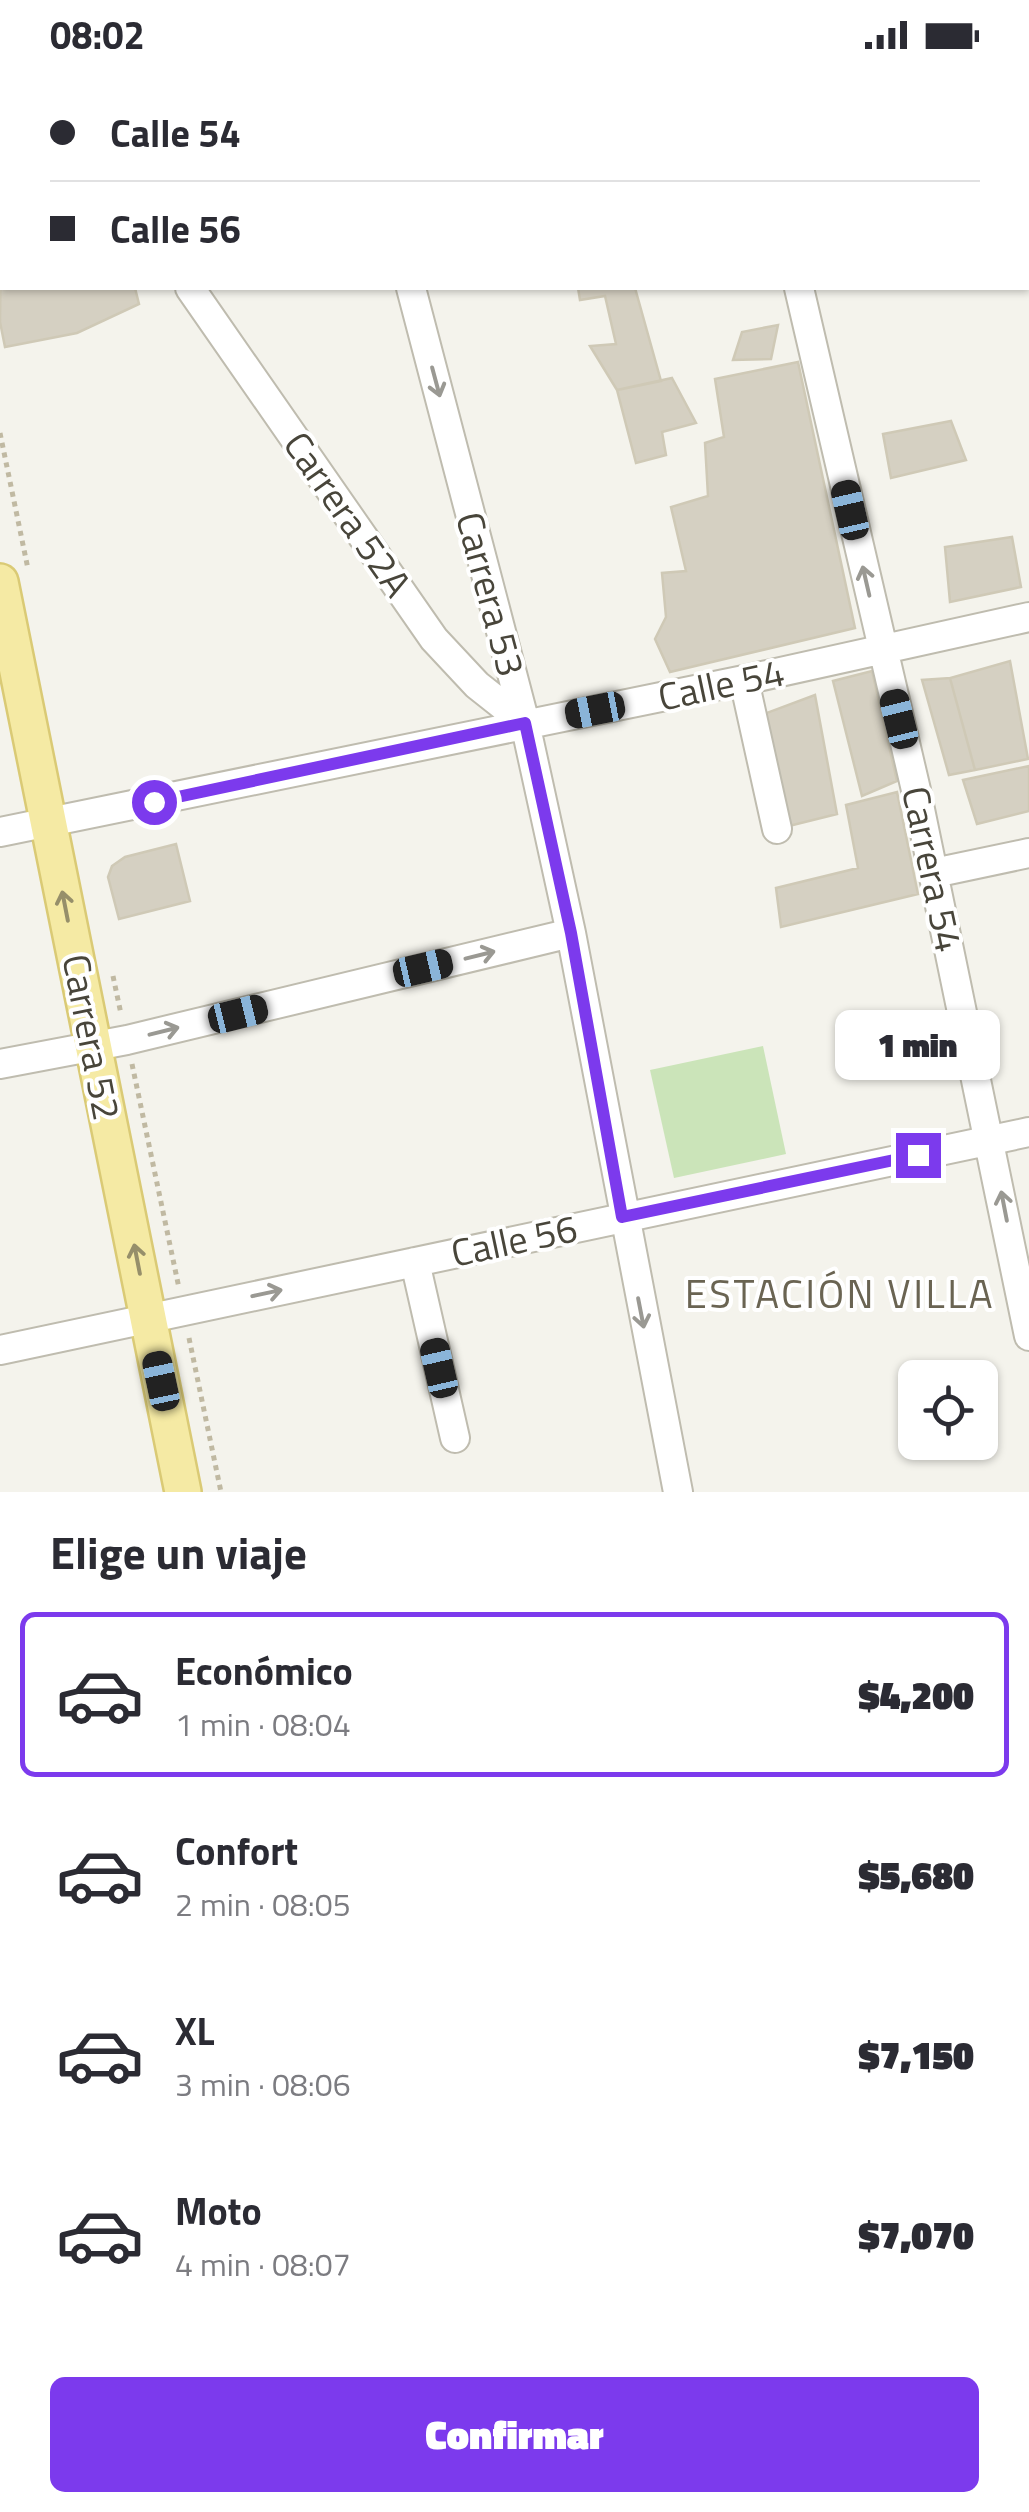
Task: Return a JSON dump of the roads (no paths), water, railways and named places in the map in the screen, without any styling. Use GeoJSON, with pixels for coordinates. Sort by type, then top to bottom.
{"type":"FeatureCollection","features":[{"type":"Feature","properties":{"kind":"main road","name":"Carrera 52"},"geometry":{"type":"LineString","coordinates":[[0,582],[184,1492]]}},
{"type":"Feature","properties":{"kind":"street","name":"Carrera 52A"},"geometry":{"type":"LineString","coordinates":[[191,290],[434,639],[477,684],[525,723]]}},
{"type":"Feature","properties":{"kind":"street","name":"Carrera 53"},"geometry":{"type":"LineString","coordinates":[[412,290],[525,723],[571,933],[622,1217],[678,1492]]}},
{"type":"Feature","properties":{"kind":"street","name":"Carrera 54"},"geometry":{"type":"LineString","coordinates":[[799,290],[934,873],[992,1139],[1029,1336]]}},
{"type":"Feature","properties":{"kind":"street","name":"Calle 54"},"geometry":{"type":"LineString","coordinates":[[0,832],[744,680],[1029,617]]}},
{"type":"Feature","properties":{"kind":"street"},"geometry":{"type":"LineString","coordinates":[[744,680],[778,829]]}},
{"type":"Feature","properties":{"kind":"street"},"geometry":{"type":"LineString","coordinates":[[934,873],[1029,853]]}},
{"type":"Feature","properties":{"kind":"street"},"geometry":{"type":"LineString","coordinates":[[0,1064],[94,1048],[571,933]]}},
{"type":"Feature","properties":{"kind":"street","name":"Calle 56"},"geometry":{"type":"LineString","coordinates":[[0,1350],[1029,1132]]}},
{"type":"Feature","properties":{"kind":"street"},"geometry":{"type":"LineString","coordinates":[[416,1262],[454,1438]]}},
{"type":"Feature","properties":{"kind":"district","name":"ESTACIÓN VILLA"},"geometry":{"type":"Point","coordinates":[840,1293]}}]}
